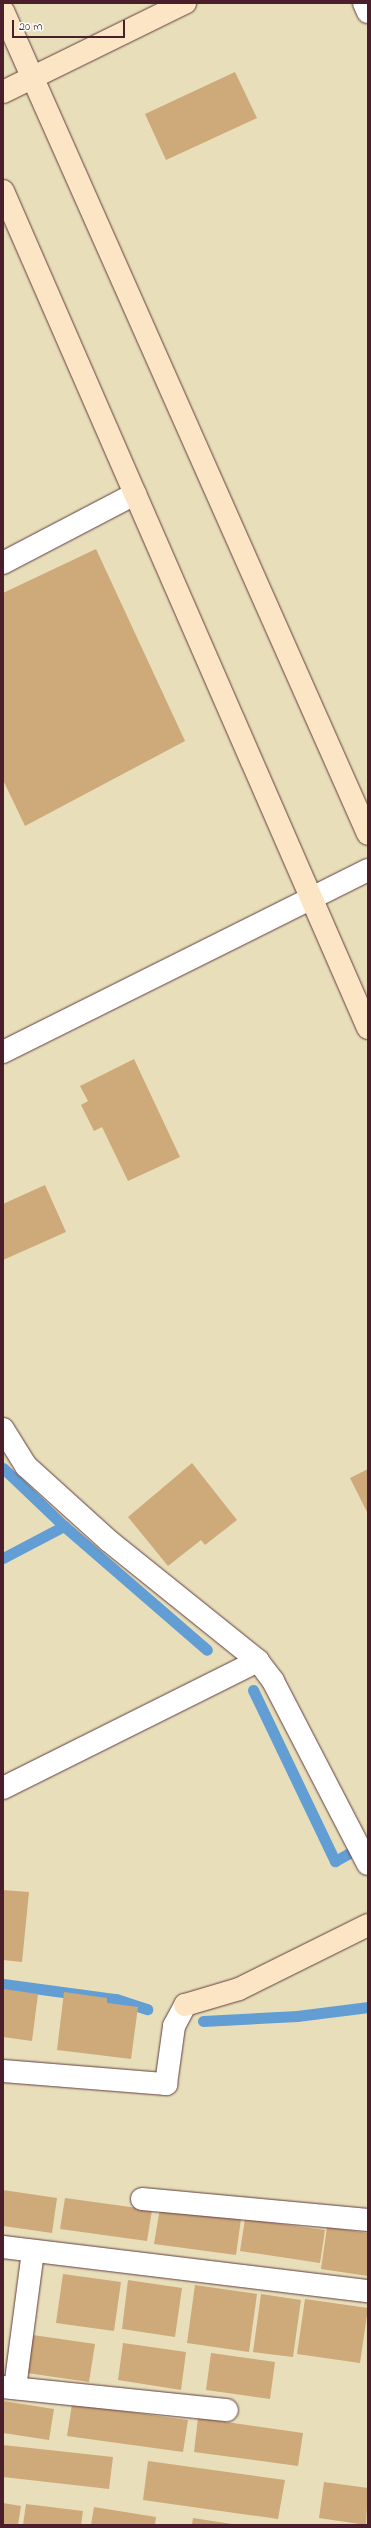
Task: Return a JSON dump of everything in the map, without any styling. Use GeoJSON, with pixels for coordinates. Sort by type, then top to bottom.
{"type":"FeatureCollection","features":[{"type":"Feature","properties":{"kind":"street"},"geometry":{"type":"LineString","coordinates":[[3,92],[186,3]]}},
{"type":"Feature","properties":{"kind":"street"},"geometry":{"type":"LineString","coordinates":[[364,3],[368,12]]}},
{"type":"Feature","properties":{"kind":"street"},"geometry":{"type":"LineString","coordinates":[[3,11],[368,834]]}},
{"type":"Feature","properties":{"kind":"street"},"geometry":{"type":"LineString","coordinates":[[3,191],[368,1028]]}},
{"type":"Feature","properties":{"kind":"street"},"geometry":{"type":"LineString","coordinates":[[3,563],[135,494]]}},
{"type":"Feature","properties":{"kind":"street"},"geometry":{"type":"LineString","coordinates":[[3,1052],[368,870]]}},
{"type":"Feature","properties":{"kind":"street"},"geometry":{"type":"LineString","coordinates":[[3,1430],[26,1466],[108,1541],[258,1661],[273,1681],[362,1853]]}},
{"type":"Feature","properties":{"kind":"street"},"geometry":{"type":"LineString","coordinates":[[3,1788],[258,1661]]}},
{"type":"Feature","properties":{"kind":"street"},"geometry":{"type":"LineString","coordinates":[[3,2071],[166,2084],[174,2026],[185,2005],[239,1989],[368,1925]]}},
{"type":"Feature","properties":{"kind":"street"},"geometry":{"type":"LineString","coordinates":[[142,2199],[368,2220]]}},
{"type":"Feature","properties":{"kind":"street"},"geometry":{"type":"LineString","coordinates":[[3,2247],[368,2291]]}},
{"type":"Feature","properties":{"kind":"street"},"geometry":{"type":"LineString","coordinates":[[33,2251],[9,2387],[227,2410]]}},
{"type":"Feature","properties":{"kind":"building"},"geometry":{"type":"Polygon","coordinates":[[[235,72],[257,118],[166,160],[145,114],[235,72]]]}},
{"type":"Feature","properties":{"kind":"building"},"geometry":{"type":"Polygon","coordinates":[[[96,549],[185,741],[25,826],[3,780],[3,593],[96,549]]]}},
{"type":"Feature","properties":{"kind":"building"},"geometry":{"type":"Polygon","coordinates":[[[134,1059],[180,1157],[128,1181],[102,1127],[94,1131],[81,1105],[88,1101],[80,1086],[134,1059]]]}},
{"type":"Feature","properties":{"kind":"building"},"geometry":{"type":"Polygon","coordinates":[[[45,1185],[66,1232],[3,1260],[3,1204],[45,1185]]]}},
{"type":"Feature","properties":{"kind":"building"},"geometry":{"type":"Polygon","coordinates":[[[192,1463],[237,1520],[205,1545],[201,1540],[168,1566],[128,1517],[192,1463]]]}},
{"type":"Feature","properties":{"kind":"building"},"geometry":{"type":"Polygon","coordinates":[[[368,1469],[368,1514],[350,1478],[368,1469]]]}},
{"type":"Feature","properties":{"kind":"building"},"geometry":{"type":"Polygon","coordinates":[[[3,1890],[29,1892],[22,1962],[3,1960],[3,1890]]]}},
{"type":"Feature","properties":{"kind":"building"},"geometry":{"type":"Polygon","coordinates":[[[3,1989],[38,1994],[32,2041],[3,2037],[3,1989]]]}},
{"type":"Feature","properties":{"kind":"building"},"geometry":{"type":"Polygon","coordinates":[[[64,1992],[107,1998],[107,2003],[138,2007],[131,2059],[57,2050],[64,1992]]]}},
{"type":"Feature","properties":{"kind":"building"},"geometry":{"type":"Polygon","coordinates":[[[3,2190],[57,2198],[52,2233],[3,2226],[3,2190]]]}},
{"type":"Feature","properties":{"kind":"building"},"geometry":{"type":"Polygon","coordinates":[[[65,2198],[152,2210],[147,2241],[60,2229],[65,2198]]]}},
{"type":"Feature","properties":{"kind":"building"},"geometry":{"type":"Polygon","coordinates":[[[160,2208],[241,2219],[236,2255],[154,2244],[160,2208]]]}},
{"type":"Feature","properties":{"kind":"building"},"geometry":{"type":"Polygon","coordinates":[[[245,2219],[325,2230],[320,2263],[240,2251],[245,2219]]]}},
{"type":"Feature","properties":{"kind":"building"},"geometry":{"type":"Polygon","coordinates":[[[327,2227],[368,2233],[368,2276],[321,2269],[327,2227]]]}},
{"type":"Feature","properties":{"kind":"building"},"geometry":{"type":"Polygon","coordinates":[[[63,2274],[121,2282],[114,2331],[56,2323],[63,2274]]]}},
{"type":"Feature","properties":{"kind":"building"},"geometry":{"type":"Polygon","coordinates":[[[128,2280],[182,2288],[175,2337],[122,2329],[128,2280]]]}},
{"type":"Feature","properties":{"kind":"building"},"geometry":{"type":"Polygon","coordinates":[[[195,2285],[257,2294],[249,2352],[187,2343],[195,2285]]]}},
{"type":"Feature","properties":{"kind":"building"},"geometry":{"type":"Polygon","coordinates":[[[261,2294],[301,2300],[293,2357],[253,2352],[261,2294]]]}},
{"type":"Feature","properties":{"kind":"building"},"geometry":{"type":"Polygon","coordinates":[[[305,2299],[368,2308],[360,2363],[297,2354],[305,2299]]]}},
{"type":"Feature","properties":{"kind":"building"},"geometry":{"type":"Polygon","coordinates":[[[33,2335],[95,2344],[89,2382],[27,2373],[33,2335]]]}},
{"type":"Feature","properties":{"kind":"building"},"geometry":{"type":"Polygon","coordinates":[[[123,2343],[186,2352],[181,2390],[118,2380],[123,2343]]]}},
{"type":"Feature","properties":{"kind":"building"},"geometry":{"type":"Polygon","coordinates":[[[211,2353],[275,2362],[270,2399],[206,2390],[211,2353]]]}},
{"type":"Feature","properties":{"kind":"building"},"geometry":{"type":"Polygon","coordinates":[[[3,2401],[54,2409],[49,2440],[3,2433],[3,2401]]]}},
{"type":"Feature","properties":{"kind":"building"},"geometry":{"type":"Polygon","coordinates":[[[72,2404],[188,2420],[183,2452],[67,2436],[72,2404]]]}},
{"type":"Feature","properties":{"kind":"building"},"geometry":{"type":"Polygon","coordinates":[[[198,2418],[303,2433],[298,2466],[194,2452],[198,2418]]]}},
{"type":"Feature","properties":{"kind":"building"},"geometry":{"type":"Polygon","coordinates":[[[3,2445],[113,2457],[109,2489],[3,2477],[3,2445]]]}},
{"type":"Feature","properties":{"kind":"building"},"geometry":{"type":"Polygon","coordinates":[[[148,2461],[285,2480],[278,2519],[143,2500],[148,2461]]]}},
{"type":"Feature","properties":{"kind":"building"},"geometry":{"type":"Polygon","coordinates":[[[324,2482],[368,2488],[366,2525],[319,2518],[324,2482]]]}},
{"type":"Feature","properties":{"kind":"building"},"geometry":{"type":"Polygon","coordinates":[[[3,2503],[21,2506],[18,2525],[3,2525],[3,2503]]]}},
{"type":"Feature","properties":{"kind":"building"},"geometry":{"type":"Polygon","coordinates":[[[26,2504],[83,2511],[81,2525],[23,2525],[26,2504]]]}},
{"type":"Feature","properties":{"kind":"building"},"geometry":{"type":"Polygon","coordinates":[[[94,2507],[156,2517],[155,2525],[91,2525],[94,2507]]]}},
{"type":"Feature","properties":{"kind":"building"},"geometry":{"type":"Polygon","coordinates":[[[193,2518],[232,2524],[232,2525],[192,2525],[193,2518]]]}},
{"type":"Feature","properties":{"kind":"waterway"},"geometry":{"type":"LineString","coordinates":[[3,1468],[64,1526]]}},
{"type":"Feature","properties":{"kind":"waterway"},"geometry":{"type":"LineString","coordinates":[[3,1558],[64,1526],[207,1650]]}},
{"type":"Feature","properties":{"kind":"waterway"},"geometry":{"type":"LineString","coordinates":[[253,1690],[335,1861],[362,1846]]}},
{"type":"Feature","properties":{"kind":"waterway"},"geometry":{"type":"LineString","coordinates":[[3,1984],[116,1999],[147,2009]]}},
{"type":"Feature","properties":{"kind":"waterway"},"geometry":{"type":"LineString","coordinates":[[203,2021],[297,2016],[368,2007]]}}]}
